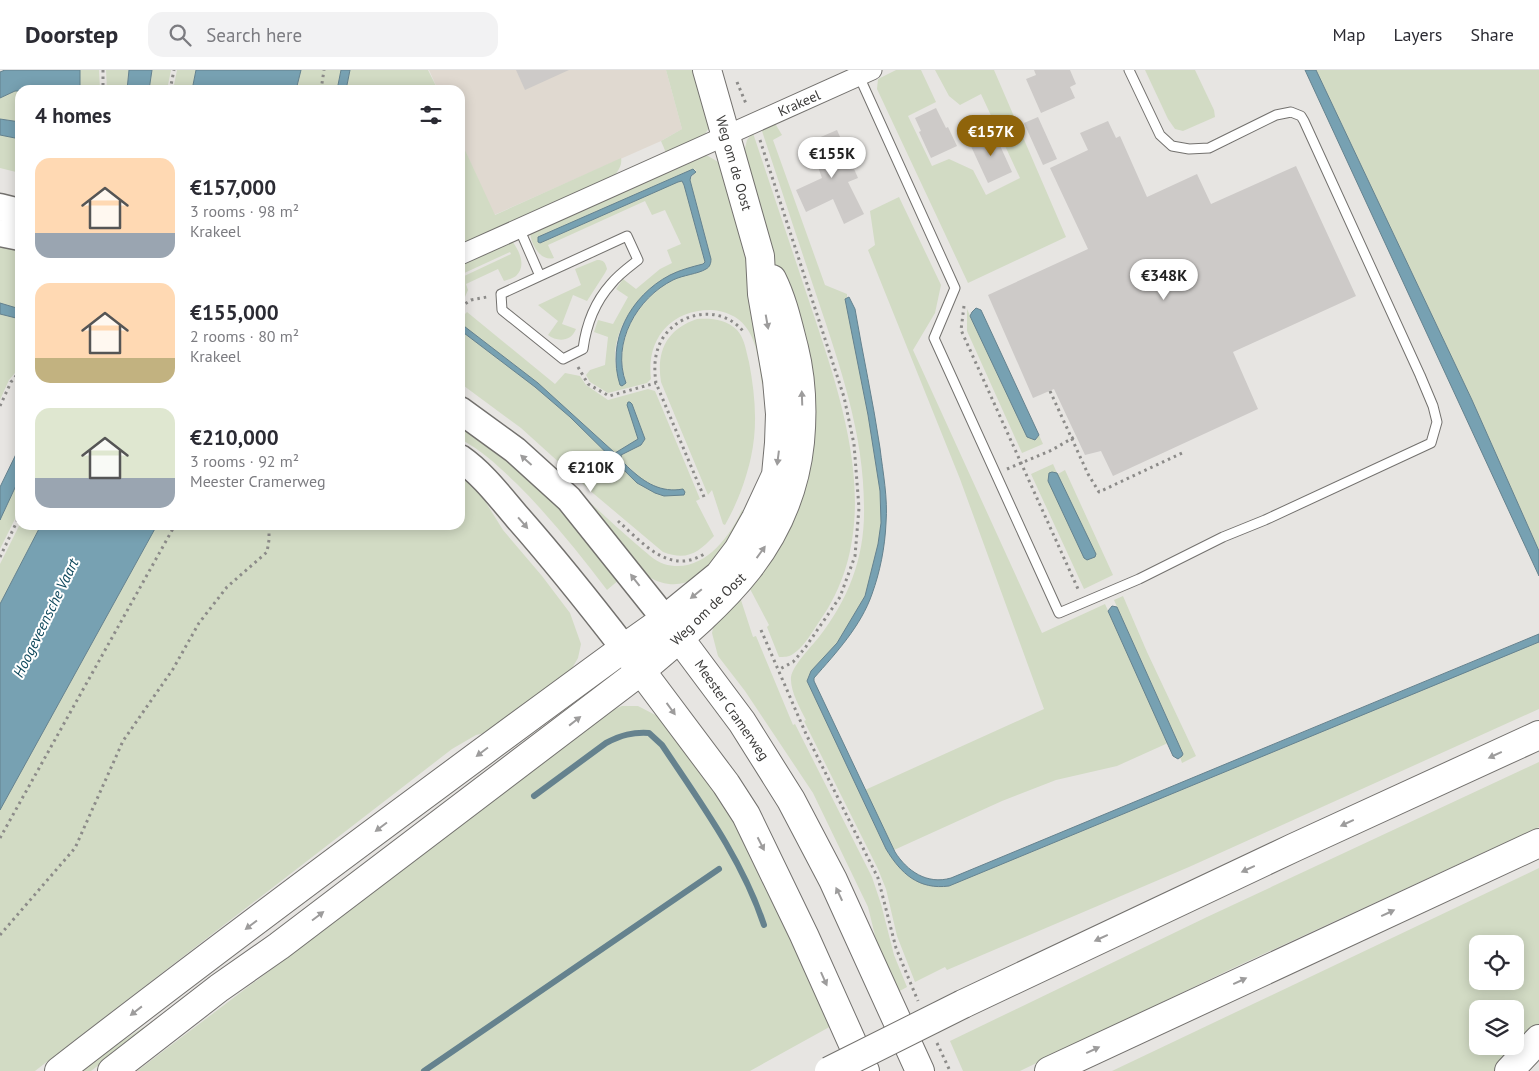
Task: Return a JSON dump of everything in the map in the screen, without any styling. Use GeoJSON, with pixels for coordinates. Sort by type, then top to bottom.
{"type":"FeatureCollection","features":[{"type":"Feature","properties":{"kind":"main road","name":"Weg om de Oost"},"geometry":{"type":"LineString","coordinates":[[59,1071],[365,840],[624,648],[672,628],[738,582],[768,543],[788,500],[798,460],[802,423],[799,369],[780,294],[760,256],[707,70]]}},
{"type":"Feature","properties":{"kind":"main road"},"geometry":{"type":"LineString","coordinates":[[0,207],[15,211]]}},
{"type":"Feature","properties":{"kind":"main road"},"geometry":{"type":"LineString","coordinates":[[0,232],[15,236]]}},
{"type":"Feature","properties":{"kind":"main road","name":"Meester Cramerweg"},"geometry":{"type":"LineString","coordinates":[[465,414],[515,450],[569,499],[672,628],[742,722],[791,800],[829,873],[920,1071]]}},
{"type":"Feature","properties":{"kind":"main road"},"geometry":{"type":"LineString","coordinates":[[465,461],[491,486],[540,543],[642,670],[726,784],[746,816],[804,936],[865,1071]]}},
{"type":"Feature","properties":{"kind":"main road","name":"Weg om de Oost"},"geometry":{"type":"LineString","coordinates":[[112,1071],[219,988],[279,946],[642,670],[672,628]]}},
{"type":"Feature","properties":{"kind":"main road"},"geometry":{"type":"LineString","coordinates":[[829,1071],[963,1004],[1275,856],[1539,734]]}},
{"type":"Feature","properties":{"kind":"main road"},"geometry":{"type":"LineString","coordinates":[[1049,1071],[1539,843]]}},
{"type":"Feature","properties":{"kind":"main road"},"geometry":{"type":"LineString","coordinates":[[1509,1071],[1539,1039]]}},
{"type":"Feature","properties":{"kind":"street","name":"Krakeel"},"geometry":{"type":"LineString","coordinates":[[465,253],[865,73]]}},
{"type":"Feature","properties":{"kind":"lane"},"geometry":{"type":"LineString","coordinates":[[865,73],[955,288],[934,338],[997,473],[1059,614],[1431,443],[1437,422],[1433,406],[1301,116],[1291,112],[1276,115],[1209,148],[1189,149],[1172,146],[1160,135],[1129,70]]}},
{"type":"Feature","properties":{"kind":"lane"},"geometry":{"type":"LineString","coordinates":[[519,228],[540,276]]}},
{"type":"Feature","properties":{"kind":"lane"},"geometry":{"type":"LineString","coordinates":[[627,236],[638,260],[611,284],[594,311],[585,332],[583,349],[563,359],[502,310],[501,294],[627,236]]}},
{"type":"Feature","properties":{"kind":"path"},"geometry":{"type":"LineString","coordinates":[[103,70],[103,85]]}},
{"type":"Feature","properties":{"kind":"path"},"geometry":{"type":"LineString","coordinates":[[171,85],[174,70]]}},
{"type":"Feature","properties":{"kind":"path"},"geometry":{"type":"LineString","coordinates":[[321,85],[324,70]]}},
{"type":"Feature","properties":{"kind":"path","name":"Weg om de Oost"},"geometry":{"type":"LineString","coordinates":[[734,77],[755,123]]}},
{"type":"Feature","properties":{"kind":"path"},"geometry":{"type":"LineString","coordinates":[[955,288],[965,301],[961,330],[1080,594]]}},
{"type":"Feature","properties":{"kind":"path"},"geometry":{"type":"LineString","coordinates":[[465,304],[470,300],[501,294]]}},
{"type":"Feature","properties":{"kind":"path"},"geometry":{"type":"LineString","coordinates":[[704,497],[656,383],[654,363],[661,341],[675,325],[685,318],[696,314],[718,314],[735,323],[745,332]]}},
{"type":"Feature","properties":{"kind":"path"},"geometry":{"type":"LineString","coordinates":[[572,355],[588,384],[609,396],[656,383]]}},
{"type":"Feature","properties":{"kind":"path"},"geometry":{"type":"LineString","coordinates":[[0,406],[15,377]]}},
{"type":"Feature","properties":{"kind":"path"},"geometry":{"type":"LineString","coordinates":[[1050,391],[1088,474],[1099,492],[1182,453]]}},
{"type":"Feature","properties":{"kind":"path"},"geometry":{"type":"LineString","coordinates":[[997,473],[1052,450],[1076,436]]}},
{"type":"Feature","properties":{"kind":"path"},"geometry":{"type":"LineString","coordinates":[[612,515],[648,548],[667,560],[686,561],[696,558],[709,550]]}},
{"type":"Feature","properties":{"kind":"path"},"geometry":{"type":"LineString","coordinates":[[0,557],[15,526]]}},
{"type":"Feature","properties":{"kind":"path"},"geometry":{"type":"LineString","coordinates":[[0,838],[172,530]]}},
{"type":"Feature","properties":{"kind":"path"},"geometry":{"type":"LineString","coordinates":[[0,936],[75,848],[123,741],[173,669],[199,623],[227,587],[267,552],[269,530]]}},
{"type":"Feature","properties":{"kind":"path"},"geometry":{"type":"LineString","coordinates":[[761,630],[806,734],[878,878],[896,948],[922,1009]]}},
{"type":"Feature","properties":{"kind":"path"},"geometry":{"type":"LineString","coordinates":[[934,1036],[950,1071]]}},
{"type":"Feature","properties":{"kind":"shaded area"},"geometry":{"type":"Polygon","coordinates":[[[429,70],[666,70],[682,129],[661,141],[494,215],[465,150],[465,85],[436,85],[429,70]]]}},
{"type":"Feature","properties":{"kind":"green space"},"geometry":{"type":"Polygon","coordinates":[[[80,70],[99,70],[100,85],[80,85],[80,70]]]}},
{"type":"Feature","properties":{"kind":"green space"},"geometry":{"type":"Polygon","coordinates":[[[106,70],[129,70],[128,85],[107,85],[106,70]]]}},
{"type":"Feature","properties":{"kind":"green space"},"geometry":{"type":"Polygon","coordinates":[[[152,70],[171,70],[168,85],[150,85],[152,70]]]}},
{"type":"Feature","properties":{"kind":"green space"},"geometry":{"type":"Polygon","coordinates":[[[177,70],[196,70],[193,85],[174,85],[177,70]]]}},
{"type":"Feature","properties":{"kind":"green space"},"geometry":{"type":"Polygon","coordinates":[[[301,70],[341,70],[338,85],[297,85],[301,70]]]}},
{"type":"Feature","properties":{"kind":"green space"},"geometry":{"type":"Polygon","coordinates":[[[350,70],[428,70],[436,85],[347,85],[350,70]]]}},
{"type":"Feature","properties":{"kind":"green space"},"geometry":{"type":"Polygon","coordinates":[[[666,70],[694,70],[710,126],[702,139],[667,155],[661,141],[682,129],[666,70]]]}},
{"type":"Feature","properties":{"kind":"green space"},"geometry":{"type":"Polygon","coordinates":[[[896,70],[921,70],[936,102],[908,116],[932,166],[949,159],[973,170],[986,195],[1020,178],[981,94],[960,105],[949,96],[935,70],[994,70],[1066,237],[968,283],[877,89],[878,79],[896,70]]]}},
{"type":"Feature","properties":{"kind":"green space"},"geometry":{"type":"Polygon","coordinates":[[[1145,70],[1195,70],[1214,110],[1215,117],[1183,131],[1175,129],[1168,119],[1145,70]]]}},
{"type":"Feature","properties":{"kind":"green space"},"geometry":{"type":"Polygon","coordinates":[[[1316,70],[1539,70],[1539,551],[1472,400],[1316,70]]]}},
{"type":"Feature","properties":{"kind":"green space"},"geometry":{"type":"Polygon","coordinates":[[[15,90],[15,121],[0,119],[0,98],[15,90]]]}},
{"type":"Feature","properties":{"kind":"green space"},"geometry":{"type":"Polygon","coordinates":[[[772,124],[776,125],[782,135],[773,140],[825,285],[847,294],[845,300],[868,415],[880,491],[881,523],[878,544],[865,596],[837,643],[811,671],[807,681],[886,849],[905,873],[920,883],[938,887],[949,886],[1539,642],[1539,709],[1189,867],[947,970],[945,967],[915,982],[897,936],[886,889],[878,869],[804,721],[806,720],[796,699],[791,682],[792,672],[795,667],[830,622],[847,592],[862,543],[864,507],[860,453],[849,400],[761,128],[772,124]]]}},
{"type":"Feature","properties":{"kind":"green space"},"geometry":{"type":"Polygon","coordinates":[[[753,133],[833,375],[844,417],[852,460],[855,502],[851,544],[840,584],[819,622],[808,639],[797,651],[790,656],[779,657],[767,627],[769,625],[749,587],[740,597],[753,637],[756,636],[793,725],[795,724],[872,877],[894,955],[907,987],[896,993],[881,960],[868,907],[813,793],[745,691],[718,656],[712,633],[715,619],[747,581],[797,335],[741,153],[744,152],[747,140],[753,133]]]}},
{"type":"Feature","properties":{"kind":"green space"},"geometry":{"type":"Polygon","coordinates":[[[0,135],[15,138],[15,172],[0,168],[0,135]]]}},
{"type":"Feature","properties":{"kind":"green space"},"geometry":{"type":"Polygon","coordinates":[[[465,150],[495,215],[621,158],[621,165],[618,171],[609,182],[465,247],[465,150]]]}},
{"type":"Feature","properties":{"kind":"green space"},"geometry":{"type":"Polygon","coordinates":[[[702,155],[708,156],[720,163],[745,251],[769,383],[762,384],[753,339],[745,326],[739,319],[712,310],[697,311],[684,315],[664,329],[657,339],[653,351],[651,379],[647,383],[608,393],[590,382],[586,375],[590,370],[605,365],[608,337],[594,332],[598,320],[613,324],[628,297],[616,289],[623,279],[636,289],[660,269],[672,263],[667,250],[681,244],[665,210],[652,215],[645,201],[548,245],[554,258],[544,257],[540,254],[534,246],[530,231],[702,155]],[[693,169],[538,237],[538,242],[540,243],[682,181],[705,262],[665,278],[641,297],[633,307],[620,330],[615,355],[617,369],[626,383],[622,352],[625,337],[639,310],[660,288],[677,278],[703,271],[710,263],[711,259],[690,180],[696,170],[693,169]]]}},
{"type":"Feature","properties":{"kind":"green space"},"geometry":{"type":"Polygon","coordinates":[[[899,197],[941,285],[935,313],[913,350],[1042,633],[1105,604],[1168,743],[1117,766],[1056,780],[1002,801],[894,850],[865,790],[1044,709],[960,479],[868,250],[875,245],[870,211],[899,197]]]}},
{"type":"Feature","properties":{"kind":"green space"},"geometry":{"type":"Polygon","coordinates":[[[0,239],[15,243],[15,308],[0,303],[0,239]]]}},
{"type":"Feature","properties":{"kind":"green space"},"geometry":{"type":"Polygon","coordinates":[[[512,241],[521,258],[521,268],[516,276],[504,281],[498,269],[466,284],[468,290],[465,297],[465,276],[511,254],[510,252],[465,273],[465,258],[512,241]]]}},
{"type":"Feature","properties":{"kind":"green space"},"geometry":{"type":"Polygon","coordinates":[[[597,260],[605,263],[607,269],[605,273],[587,301],[573,295],[562,324],[576,329],[574,333],[564,340],[555,339],[548,335],[558,321],[538,305],[581,285],[575,269],[597,260]]]}},
{"type":"Feature","properties":{"kind":"green space"},"geometry":{"type":"Polygon","coordinates":[[[967,309],[1027,437],[1038,437],[1039,435],[1043,444],[1022,453],[967,331],[967,309]]]}},
{"type":"Feature","properties":{"kind":"green space"},"geometry":{"type":"Polygon","coordinates":[[[467,312],[555,384],[565,373],[580,376],[586,385],[608,400],[648,389],[655,391],[700,499],[696,501],[714,536],[703,547],[691,554],[679,556],[663,552],[594,494],[521,428],[465,387],[465,334],[535,387],[570,417],[637,483],[655,493],[679,490],[664,489],[652,485],[641,478],[623,461],[621,455],[641,445],[645,439],[632,404],[638,439],[615,453],[538,383],[465,327],[465,314],[467,312]]]}},
{"type":"Feature","properties":{"kind":"green space"},"geometry":{"type":"Polygon","coordinates":[[[0,314],[15,318],[15,373],[9,380],[0,400],[0,314]]]}},
{"type":"Feature","properties":{"kind":"green space"},"geometry":{"type":"Polygon","coordinates":[[[697,319],[718,320],[733,326],[737,330],[745,345],[753,386],[755,421],[751,457],[741,492],[725,525],[723,524],[712,490],[708,495],[661,382],[660,360],[666,343],[678,329],[697,319]]]}},
{"type":"Feature","properties":{"kind":"green space"},"geometry":{"type":"Polygon","coordinates":[[[465,428],[488,445],[553,502],[620,579],[607,590],[564,536],[517,484],[476,449],[465,442],[465,428]]]}},
{"type":"Feature","properties":{"kind":"green space"},"geometry":{"type":"Polygon","coordinates":[[[1053,464],[1057,473],[1052,472],[1058,474],[1065,470],[1113,575],[1084,589],[1031,474],[1053,464]]]}},
{"type":"Feature","properties":{"kind":"green space"},"geometry":{"type":"Polygon","coordinates":[[[465,480],[480,493],[503,530],[570,613],[581,644],[578,658],[571,670],[489,732],[476,735],[452,749],[35,1071],[0,1071],[0,810],[154,530],[465,530],[465,480]]]}},
{"type":"Feature","properties":{"kind":"green space"},"geometry":{"type":"Polygon","coordinates":[[[571,485],[636,544],[660,563],[664,564],[677,566],[690,564],[702,559],[712,552],[730,532],[742,510],[748,513],[719,556],[707,569],[695,578],[681,584],[665,583],[647,576],[571,485]]]}},
{"type":"Feature","properties":{"kind":"green space"},"geometry":{"type":"Polygon","coordinates":[[[15,488],[15,519],[0,549],[0,520],[15,488]]]}},
{"type":"Feature","properties":{"kind":"green space"},"geometry":{"type":"Polygon","coordinates":[[[17,530],[38,530],[0,604],[0,564],[17,530]]]}},
{"type":"Feature","properties":{"kind":"green space"},"geometry":{"type":"Polygon","coordinates":[[[1123,596],[1196,756],[1182,763],[1180,757],[1183,754],[1114,600],[1123,596]]]}},
{"type":"Feature","properties":{"kind":"green space"},"geometry":{"type":"Polygon","coordinates":[[[622,706],[638,706],[665,720],[739,826],[833,1025],[750,1071],[137,1071],[475,815],[603,714],[622,706]]]}},
{"type":"Feature","properties":{"kind":"green space"},"geometry":{"type":"Polygon","coordinates":[[[1539,762],[1539,827],[1231,969],[1020,1071],[963,1071],[950,1041],[1207,917],[1539,762]]]}},
{"type":"Feature","properties":{"kind":"green space"},"geometry":{"type":"Polygon","coordinates":[[[1539,868],[1539,1024],[1524,1041],[1524,1000],[1469,1000],[1469,1055],[1511,1055],[1497,1071],[1112,1071],[1539,868]]]}},
{"type":"Feature","properties":{"kind":"green space"},"geometry":{"type":"Polygon","coordinates":[[[175,1007],[91,1071],[78,1071],[85,1065],[175,1007]]]}},
{"type":"Feature","properties":{"kind":"water"},"geometry":{"type":"Polygon","coordinates":[[[5,70],[80,70],[80,85],[15,85],[15,91],[0,98],[0,72],[5,70]]]}},
{"type":"Feature","properties":{"kind":"water"},"geometry":{"type":"Polygon","coordinates":[[[129,70],[152,70],[150,85],[128,85],[129,70]]]}},
{"type":"Feature","properties":{"kind":"water"},"geometry":{"type":"Polygon","coordinates":[[[196,70],[301,70],[297,85],[193,85],[196,70]]]}},
{"type":"Feature","properties":{"kind":"water"},"geometry":{"type":"Polygon","coordinates":[[[341,70],[350,70],[347,85],[338,85],[341,70]]]}},
{"type":"Feature","properties":{"kind":"water"},"geometry":{"type":"Polygon","coordinates":[[[1305,70],[1316,70],[1472,400],[1539,551],[1539,576],[1305,70]]]}},
{"type":"Feature","properties":{"kind":"water"},"geometry":{"type":"Polygon","coordinates":[[[0,119],[15,121],[15,138],[0,135],[0,119]]]}},
{"type":"Feature","properties":{"kind":"water"},"geometry":{"type":"Polygon","coordinates":[[[693,169],[696,172],[691,176],[690,180],[711,259],[710,263],[703,271],[677,278],[660,288],[638,310],[630,323],[625,338],[622,368],[626,383],[622,386],[620,385],[616,369],[616,352],[619,336],[633,307],[643,295],[670,275],[705,262],[682,181],[540,243],[538,242],[538,237],[693,169]]]}},
{"type":"Feature","properties":{"kind":"water"},"geometry":{"type":"Polygon","coordinates":[[[849,297],[855,309],[880,448],[886,495],[885,532],[880,568],[867,606],[855,628],[814,678],[814,681],[895,852],[905,865],[919,875],[934,880],[951,878],[1539,634],[1539,642],[949,886],[938,887],[920,883],[898,866],[886,849],[807,681],[811,671],[837,643],[865,596],[878,544],[881,523],[880,491],[868,415],[845,299],[849,297]]]}},
{"type":"Feature","properties":{"kind":"water"},"geometry":{"type":"Polygon","coordinates":[[[0,303],[15,308],[15,318],[0,314],[0,303]]]}},
{"type":"Feature","properties":{"kind":"water"},"geometry":{"type":"Polygon","coordinates":[[[976,308],[981,310],[1039,435],[1035,440],[1027,437],[970,316],[976,308]]]}},
{"type":"Feature","properties":{"kind":"water"},"geometry":{"type":"Polygon","coordinates":[[[465,327],[538,383],[615,453],[638,439],[627,405],[630,402],[645,439],[641,445],[621,455],[622,461],[654,486],[668,490],[683,489],[684,495],[664,496],[637,483],[570,417],[535,387],[465,334],[465,327]]]}},
{"type":"Feature","properties":{"kind":"water"},"geometry":{"type":"Polygon","coordinates":[[[15,456],[15,488],[0,520],[0,487],[15,456]]]}},
{"type":"Feature","properties":{"kind":"water"},"geometry":{"type":"Polygon","coordinates":[[[1049,473],[1057,473],[1096,554],[1095,557],[1087,560],[1084,558],[1048,481],[1049,473]]]}},
{"type":"Feature","properties":{"kind":"water","name":"Hoogeveensche Vaart"},"geometry":{"type":"Polygon","coordinates":[[[38,530],[154,530],[0,810],[0,604],[38,530]]]}},
{"type":"Feature","properties":{"kind":"water"},"geometry":{"type":"Polygon","coordinates":[[[1112,606],[1117,607],[1183,754],[1178,759],[1173,756],[1108,611],[1112,606]]]}},
{"type":"Feature","properties":{"kind":"building"},"geometry":{"type":"Polygon","coordinates":[[[516,70],[569,70],[525,90],[516,70]]]}},
{"type":"Feature","properties":{"kind":"building"},"geometry":{"type":"Polygon","coordinates":[[[1034,70],[1070,70],[1076,84],[1070,87],[1075,98],[1041,113],[1026,79],[1036,75],[1034,70]]]}},
{"type":"Feature","properties":{"kind":"building"},"geometry":{"type":"Polygon","coordinates":[[[936,108],[957,146],[931,158],[915,118],[936,108]]]}},
{"type":"Feature","properties":{"kind":"building"},"geometry":{"type":"Polygon","coordinates":[[[1038,117],[1057,159],[1043,165],[1024,123],[1038,117]]]}},
{"type":"Feature","properties":{"kind":"building"},"geometry":{"type":"Polygon","coordinates":[[[1108,121],[1116,138],[1120,136],[1147,197],[1197,174],[1211,204],[1296,166],[1356,296],[1233,352],[1258,409],[1113,476],[1101,451],[1085,455],[1054,389],[1033,398],[988,295],[1088,249],[1050,168],[1088,150],[1080,133],[1108,121]]]}},
{"type":"Feature","properties":{"kind":"building"},"geometry":{"type":"Polygon","coordinates":[[[837,130],[858,178],[848,182],[864,214],[844,224],[833,199],[806,212],[796,190],[822,178],[809,142],[837,130]]]}},
{"type":"Feature","properties":{"kind":"building"},"geometry":{"type":"Polygon","coordinates":[[[993,130],[1012,172],[988,183],[969,142],[993,130]]]}},
{"type":"Feature","properties":{"kind":"waterway"},"geometry":{"type":"LineString","coordinates":[[534,796],[606,743],[627,735],[649,733],[662,745],[719,832],[744,877],[764,925]]}},
{"type":"Feature","properties":{"kind":"waterway"},"geometry":{"type":"LineString","coordinates":[[424,1071],[719,869]]}}]}
